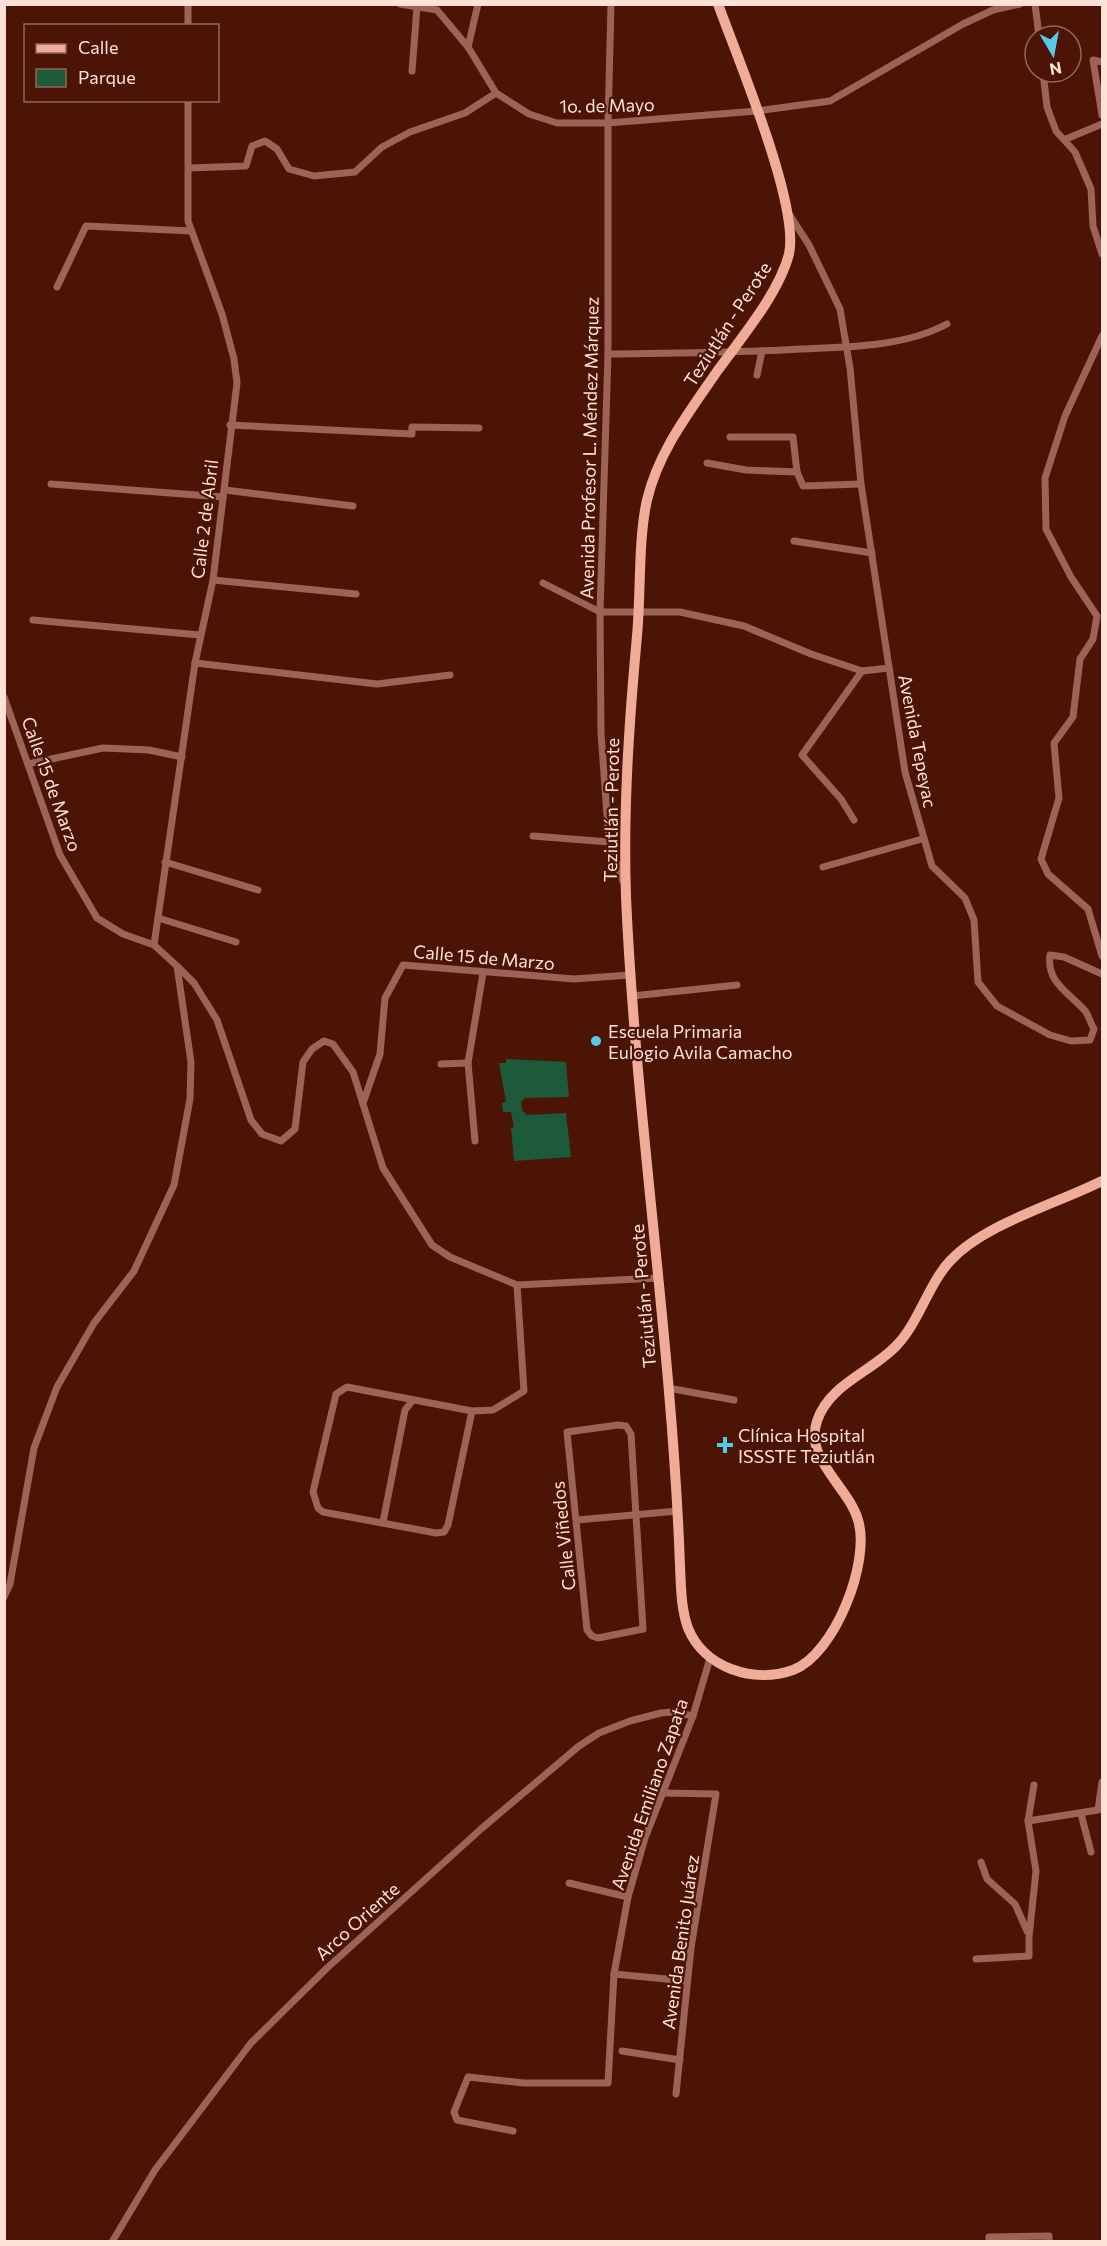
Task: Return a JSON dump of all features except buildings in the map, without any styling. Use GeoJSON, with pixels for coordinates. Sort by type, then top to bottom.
{"type":"FeatureCollection","features":[{"type":"Feature","properties":{"kind":"main road","name":"Teziutlán - Perote"},"geometry":{"type":"LineString","coordinates":[[710,1658],[697,1643],[687,1626],[682,1599],[678,1511],[630,975],[626,889],[627,736],[639,613],[646,506],[657,465],[677,431],[775,287],[787,262],[791,246],[789,214],[757,111],[718,4]]}},
{"type":"Feature","properties":{"kind":"main road"},"geometry":{"type":"LineString","coordinates":[[710,1658],[738,1672],[776,1674],[800,1668],[822,1647],[836,1626],[850,1594],[861,1550],[860,1524],[856,1514],[818,1452],[813,1439],[818,1416],[831,1396],[899,1344],[946,1265],[974,1238],[1102,1181]]}},
{"type":"Feature","properties":{"kind":"street"},"geometry":{"type":"LineString","coordinates":[[188,4],[188,24]]}},
{"type":"Feature","properties":{"kind":"street","name":"1o. de Mayo"},"geometry":{"type":"LineString","coordinates":[[400,4],[437,10],[468,47],[496,93],[529,114],[557,123],[608,123],[757,111],[830,101],[963,24],[993,10],[1020,4]]}},
{"type":"Feature","properties":{"kind":"street"},"geometry":{"type":"LineString","coordinates":[[468,47],[478,4]]}},
{"type":"Feature","properties":{"kind":"street","name":"Avenida Profesor L. Méndez Márquez"},"geometry":{"type":"LineString","coordinates":[[611,4],[608,123],[608,354],[600,612],[601,733],[609,842],[626,889]]}},
{"type":"Feature","properties":{"kind":"street"},"geometry":{"type":"LineString","coordinates":[[1035,4],[1038,24]]}},
{"type":"Feature","properties":{"kind":"street"},"geometry":{"type":"LineString","coordinates":[[412,71],[417,7]]}},
{"type":"Feature","properties":{"kind":"street"},"geometry":{"type":"LineString","coordinates":[[1102,62],[1093,60],[1102,115]]}},
{"type":"Feature","properties":{"kind":"street"},"geometry":{"type":"LineString","coordinates":[[1044,84],[1047,107],[1056,131],[1066,139],[1075,152],[1090,189],[1093,226],[1102,254]]}},
{"type":"Feature","properties":{"kind":"street"},"geometry":{"type":"LineString","coordinates":[[189,168],[246,166],[252,146],[265,141],[277,149],[289,169],[314,176],[356,172],[382,147],[410,132],[465,113],[496,93]]}},
{"type":"Feature","properties":{"kind":"street","name":"Calle 2 de Abril"},"geometry":{"type":"LineString","coordinates":[[154,945],[195,663],[213,580],[230,425],[237,383],[234,359],[222,314],[188,221],[188,102]]}},
{"type":"Feature","properties":{"kind":"street"},"geometry":{"type":"LineString","coordinates":[[1066,139],[1102,123]]}},
{"type":"Feature","properties":{"kind":"street","name":"Avenida Tepeyac"},"geometry":{"type":"LineString","coordinates":[[789,214],[809,245],[840,309],[861,484],[905,772],[922,839],[932,866],[964,898],[974,920],[978,982],[997,1006],[1050,1035],[1071,1041],[1090,1040],[1094,1029],[1087,1014],[1059,987],[1051,974],[1050,955],[1064,957],[1102,974]]}},
{"type":"Feature","properties":{"kind":"street"},"geometry":{"type":"LineString","coordinates":[[57,287],[86,226],[191,231]]}},
{"type":"Feature","properties":{"kind":"street"},"geometry":{"type":"LineString","coordinates":[[608,354],[730,353],[846,347],[928,334],[947,324]]}},
{"type":"Feature","properties":{"kind":"street"},"geometry":{"type":"LineString","coordinates":[[1102,336],[1065,416],[1045,478],[1046,529],[1071,577],[1097,616],[1093,639],[1080,659],[1074,717],[1054,743],[1059,798],[1041,859],[1048,874],[1088,909],[1102,956]]}},
{"type":"Feature","properties":{"kind":"street"},"geometry":{"type":"LineString","coordinates":[[757,375],[762,351]]}},
{"type":"Feature","properties":{"kind":"street"},"geometry":{"type":"LineString","coordinates":[[230,425],[376,435],[412,434],[412,427],[479,428]]}},
{"type":"Feature","properties":{"kind":"street"},"geometry":{"type":"LineString","coordinates":[[730,437],[794,437],[797,472],[803,486],[861,484]]}},
{"type":"Feature","properties":{"kind":"street"},"geometry":{"type":"LineString","coordinates":[[707,464],[746,470],[797,472]]}},
{"type":"Feature","properties":{"kind":"street"},"geometry":{"type":"LineString","coordinates":[[51,484],[224,493],[352,506]]}},
{"type":"Feature","properties":{"kind":"street"},"geometry":{"type":"LineString","coordinates":[[794,541],[872,553]]}},
{"type":"Feature","properties":{"kind":"street"},"geometry":{"type":"LineString","coordinates":[[213,580],[356,594]]}},
{"type":"Feature","properties":{"kind":"street"},"geometry":{"type":"LineString","coordinates":[[543,583],[600,612],[680,612],[744,626],[811,654],[862,671],[889,668]]}},
{"type":"Feature","properties":{"kind":"street"},"geometry":{"type":"LineString","coordinates":[[33,620],[200,634]]}},
{"type":"Feature","properties":{"kind":"street"},"geometry":{"type":"LineString","coordinates":[[195,663],[377,684],[450,675]]}},
{"type":"Feature","properties":{"kind":"street"},"geometry":{"type":"LineString","coordinates":[[854,820],[841,799],[802,756],[862,671]]}},
{"type":"Feature","properties":{"kind":"street","name":"Calle 15 de Marzo"},"geometry":{"type":"LineString","coordinates":[[4,697],[60,855],[97,918],[123,934],[154,945]]}},
{"type":"Feature","properties":{"kind":"street"},"geometry":{"type":"LineString","coordinates":[[28,764],[103,748],[149,750],[182,757]]}},
{"type":"Feature","properties":{"kind":"street"},"geometry":{"type":"LineString","coordinates":[[533,836],[609,842]]}},
{"type":"Feature","properties":{"kind":"street"},"geometry":{"type":"LineString","coordinates":[[823,867],[922,839]]}},
{"type":"Feature","properties":{"kind":"street"},"geometry":{"type":"LineString","coordinates":[[165,862],[258,890]]}},
{"type":"Feature","properties":{"kind":"street"},"geometry":{"type":"LineString","coordinates":[[158,918],[236,942]]}},
{"type":"Feature","properties":{"kind":"street"},"geometry":{"type":"LineString","coordinates":[[154,945],[194,983],[217,1020],[251,1120],[262,1134],[281,1141],[295,1129],[303,1062],[312,1049],[324,1041],[333,1044],[353,1072],[383,1168],[432,1245],[450,1257],[517,1285],[658,1278]]}},
{"type":"Feature","properties":{"kind":"street","name":"Calle 15 de Marzo"},"geometry":{"type":"LineString","coordinates":[[363,1103],[380,1054],[385,998],[403,965],[574,979],[630,975]]}},
{"type":"Feature","properties":{"kind":"street"},"geometry":{"type":"LineString","coordinates":[[4,1597],[10,1584],[34,1448],[57,1387],[94,1323],[134,1271],[174,1185],[190,1099],[191,1062],[177,966]]}},
{"type":"Feature","properties":{"kind":"street"},"geometry":{"type":"LineString","coordinates":[[475,1141],[468,1063],[483,973]]}},
{"type":"Feature","properties":{"kind":"street"},"geometry":{"type":"LineString","coordinates":[[632,996],[737,985]]}},
{"type":"Feature","properties":{"kind":"street"},"geometry":{"type":"LineString","coordinates":[[441,1064],[468,1063]]}},
{"type":"Feature","properties":{"kind":"street"},"geometry":{"type":"LineString","coordinates":[[472,1411],[448,1525],[444,1532],[436,1533],[323,1512],[318,1508],[313,1492],[336,1394],[347,1387],[472,1411],[493,1410],[524,1391],[517,1285]]}},
{"type":"Feature","properties":{"kind":"street"},"geometry":{"type":"LineString","coordinates":[[668,1388],[734,1400]]}},
{"type":"Feature","properties":{"kind":"street"},"geometry":{"type":"LineString","coordinates":[[383,1522],[405,1410],[413,1400]]}},
{"type":"Feature","properties":{"kind":"street","name":"Calle Viñedos"},"geometry":{"type":"LineString","coordinates":[[618,1425],[626,1426],[631,1434],[637,1513],[643,1629],[598,1638],[592,1636],[587,1630],[567,1432],[618,1425]]}},
{"type":"Feature","properties":{"kind":"street"},"geometry":{"type":"LineString","coordinates":[[577,1520],[678,1511]]}},
{"type":"Feature","properties":{"kind":"street","name":"Avenida Emiliano Zapata"},"geometry":{"type":"LineString","coordinates":[[513,2131],[456,2120],[454,2112],[468,2077],[524,2084],[608,2083],[614,1974],[628,1898],[645,1838],[693,1716],[710,1658]]}},
{"type":"Feature","properties":{"kind":"street","name":"Arco Oriente"},"geometry":{"type":"LineString","coordinates":[[112,2241],[155,2170],[251,2043],[327,1968],[464,1844],[579,1746],[599,1733],[630,1721],[661,1713],[673,1712],[693,1716]]}},
{"type":"Feature","properties":{"kind":"street"},"geometry":{"type":"LineString","coordinates":[[1028,1821],[1098,1810],[1102,1782]]}},
{"type":"Feature","properties":{"kind":"street"},"geometry":{"type":"LineString","coordinates":[[975,1959],[1029,1956],[1036,1871],[1028,1821],[1034,1785]]}},
{"type":"Feature","properties":{"kind":"street","name":"Avenida Benito Juárez"},"geometry":{"type":"LineString","coordinates":[[664,1793],[716,1794],[687,1981],[676,2094]]}},
{"type":"Feature","properties":{"kind":"street"},"geometry":{"type":"LineString","coordinates":[[1081,1814],[1091,1852]]}},
{"type":"Feature","properties":{"kind":"street"},"geometry":{"type":"LineString","coordinates":[[981,1862],[987,1879],[1015,1904],[1029,1937]]}},
{"type":"Feature","properties":{"kind":"street"},"geometry":{"type":"LineString","coordinates":[[568,1883],[628,1898]]}},
{"type":"Feature","properties":{"kind":"street"},"geometry":{"type":"LineString","coordinates":[[614,1974],[687,1981]]}},
{"type":"Feature","properties":{"kind":"street"},"geometry":{"type":"LineString","coordinates":[[622,2051],[680,2060]]}},
{"type":"Feature","properties":{"kind":"street"},"geometry":{"type":"LineString","coordinates":[[989,2239],[1049,2239]]}},
{"type":"Feature","properties":{"kind":"green space"},"geometry":{"type":"Polygon","coordinates":[[[506,1059],[566,1062],[569,1097],[525,1098],[521,1102],[522,1110],[527,1115],[566,1113],[571,1157],[514,1161],[511,1128],[514,1127],[511,1112],[503,1112],[502,1103],[506,1102],[499,1063],[506,1063],[506,1059]]]}},
{"type":"Feature","properties":{"kind":"place","name":"Escuela Primaria Eulogio Avila Camacho"},"geometry":{"type":"Point","coordinates":[596,1041]}},
{"type":"Feature","properties":{"kind":"place","name":"Clínica Hospital ISSSTE Teziutlán"},"geometry":{"type":"Point","coordinates":[725,1445]}}]}
